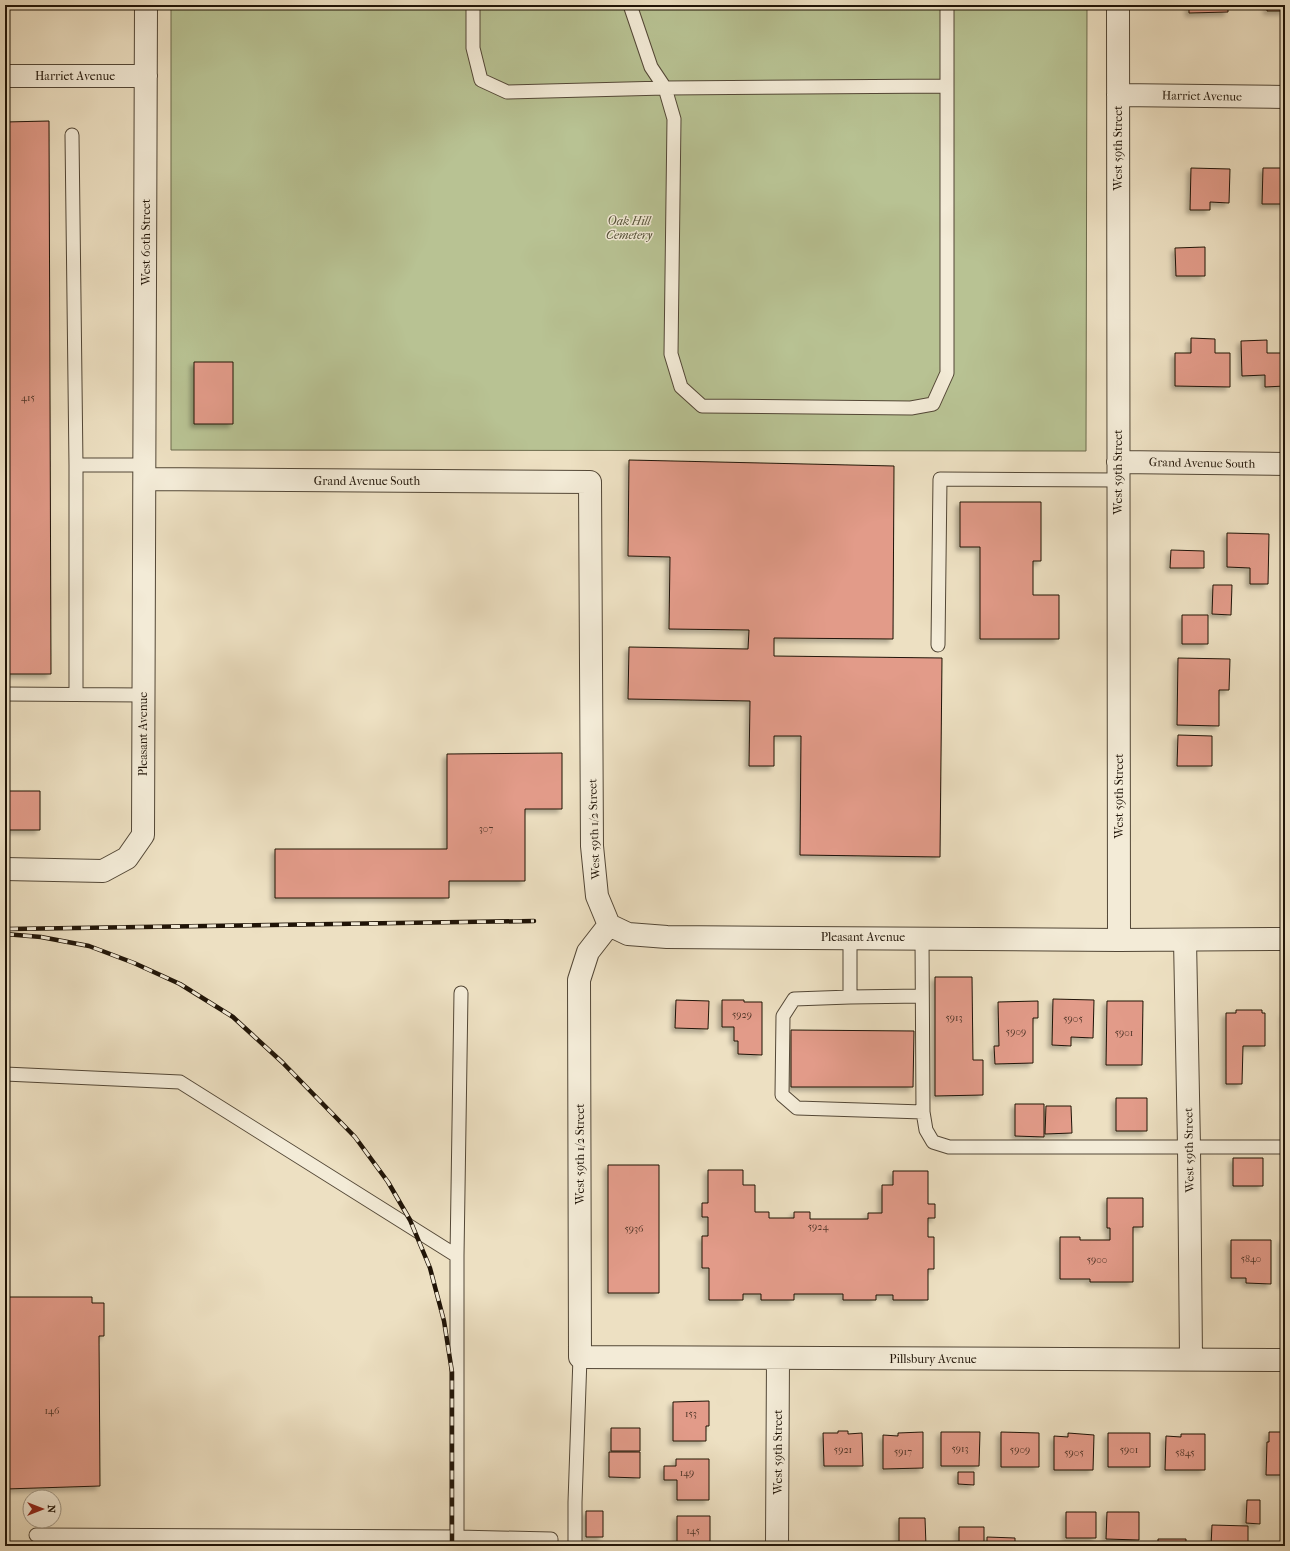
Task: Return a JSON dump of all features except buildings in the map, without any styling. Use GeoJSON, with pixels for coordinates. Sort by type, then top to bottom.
{"type":"FeatureCollection","features":[{"type":"Feature","properties":{"kind":"street","name":"West 60th Street"},"geometry":{"type":"LineString","coordinates":[[145,472],[146,5]]}},
{"type":"Feature","properties":{"kind":"street","name":"West 59th Street"},"geometry":{"type":"LineString","coordinates":[[1118,5],[1119,940]]}},
{"type":"Feature","properties":{"kind":"street","name":"Harriet Avenue"},"geometry":{"type":"LineString","coordinates":[[5,76],[146,76]]}},
{"type":"Feature","properties":{"kind":"street","name":"Harriet Avenue"},"geometry":{"type":"LineString","coordinates":[[1118,95],[1285,97]]}},
{"type":"Feature","properties":{"kind":"street","name":"Grand Avenue South"},"geometry":{"type":"LineString","coordinates":[[1118,471],[1285,464]]}},
{"type":"Feature","properties":{"kind":"street","name":"Grand Avenue South"},"geometry":{"type":"LineString","coordinates":[[145,472],[590,482]]}},
{"type":"Feature","properties":{"kind":"street","name":"Pleasant Avenue"},"geometry":{"type":"LineString","coordinates":[[5,869],[103,871],[127,858],[143,835],[145,472]]}},
{"type":"Feature","properties":{"kind":"street","name":"West 59th 1/2 Street"},"geometry":{"type":"LineString","coordinates":[[580,1357],[579,980],[588,952],[609,925],[597,896],[592,846],[590,482]]}},
{"type":"Feature","properties":{"kind":"street","name":"Pleasant Avenue"},"geometry":{"type":"LineString","coordinates":[[609,925],[628,934],[667,937],[1185,940]]}},
{"type":"Feature","properties":{"kind":"street"},"geometry":{"type":"LineString","coordinates":[[1185,940],[1285,939]]}},
{"type":"Feature","properties":{"kind":"street","name":"West 59th Street"},"geometry":{"type":"LineString","coordinates":[[1185,940],[1191,1360]]}},
{"type":"Feature","properties":{"kind":"street","name":"Pillsbury Avenue"},"geometry":{"type":"LineString","coordinates":[[580,1357],[1285,1360]]}},
{"type":"Feature","properties":{"kind":"street","name":"West 59th Street"},"geometry":{"type":"LineString","coordinates":[[777,1546],[778,1358]]}},
{"type":"Feature","properties":{"kind":"lane"},"geometry":{"type":"LineString","coordinates":[[473,5],[473,48],[481,80],[507,92],[664,88],[947,86]]}},
{"type":"Feature","properties":{"kind":"lane"},"geometry":{"type":"LineString","coordinates":[[630,5],[652,67],[664,88],[674,119],[671,354],[681,387],[702,406],[911,408],[933,404],[947,373],[947,5]]}},
{"type":"Feature","properties":{"kind":"lane"},"geometry":{"type":"LineString","coordinates":[[72,135],[76,465],[76,694]]}},
{"type":"Feature","properties":{"kind":"lane"},"geometry":{"type":"LineString","coordinates":[[76,465],[145,472]]}},
{"type":"Feature","properties":{"kind":"lane"},"geometry":{"type":"LineString","coordinates":[[938,644],[940,479],[1118,471]]}},
{"type":"Feature","properties":{"kind":"lane"},"geometry":{"type":"LineString","coordinates":[[5,694],[143,695]]}},
{"type":"Feature","properties":{"kind":"lane"},"geometry":{"type":"LineString","coordinates":[[850,937],[850,997]]}},
{"type":"Feature","properties":{"kind":"lane"},"geometry":{"type":"LineString","coordinates":[[922,938],[923,1112],[926,1130],[933,1142],[948,1147],[1285,1147]]}},
{"type":"Feature","properties":{"kind":"lane"},"geometry":{"type":"LineString","coordinates":[[457,1538],[461,993]]}},
{"type":"Feature","properties":{"kind":"lane"},"geometry":{"type":"LineString","coordinates":[[922,996],[794,998],[783,1016],[782,1095],[797,1108],[923,1112]]}},
{"type":"Feature","properties":{"kind":"lane"},"geometry":{"type":"LineString","coordinates":[[5,1074],[180,1082],[458,1256]]}},
{"type":"Feature","properties":{"kind":"lane"},"geometry":{"type":"LineString","coordinates":[[575,1546],[580,1357]]}},
{"type":"Feature","properties":{"kind":"lane"},"geometry":{"type":"LineString","coordinates":[[36,1534],[551,1539],[551,1546]]}},
{"type":"Feature","properties":{"kind":"green space","name":"Oak Hill Cemetery"},"geometry":{"type":"Polygon","coordinates":[[[171,5],[1087,5],[1086,451],[171,450],[171,5]]]}},
{"type":"Feature","properties":{"kind":"railway"},"geometry":{"type":"LineString","coordinates":[[9,929],[534,921]]}},
{"type":"Feature","properties":{"kind":"railway"},"geometry":{"type":"LineString","coordinates":[[5,934],[41,937],[89,946],[134,963],[180,984],[233,1017],[282,1062],[355,1137],[388,1182],[410,1220],[430,1268],[444,1321],[452,1372],[452,1546]]}}]}
